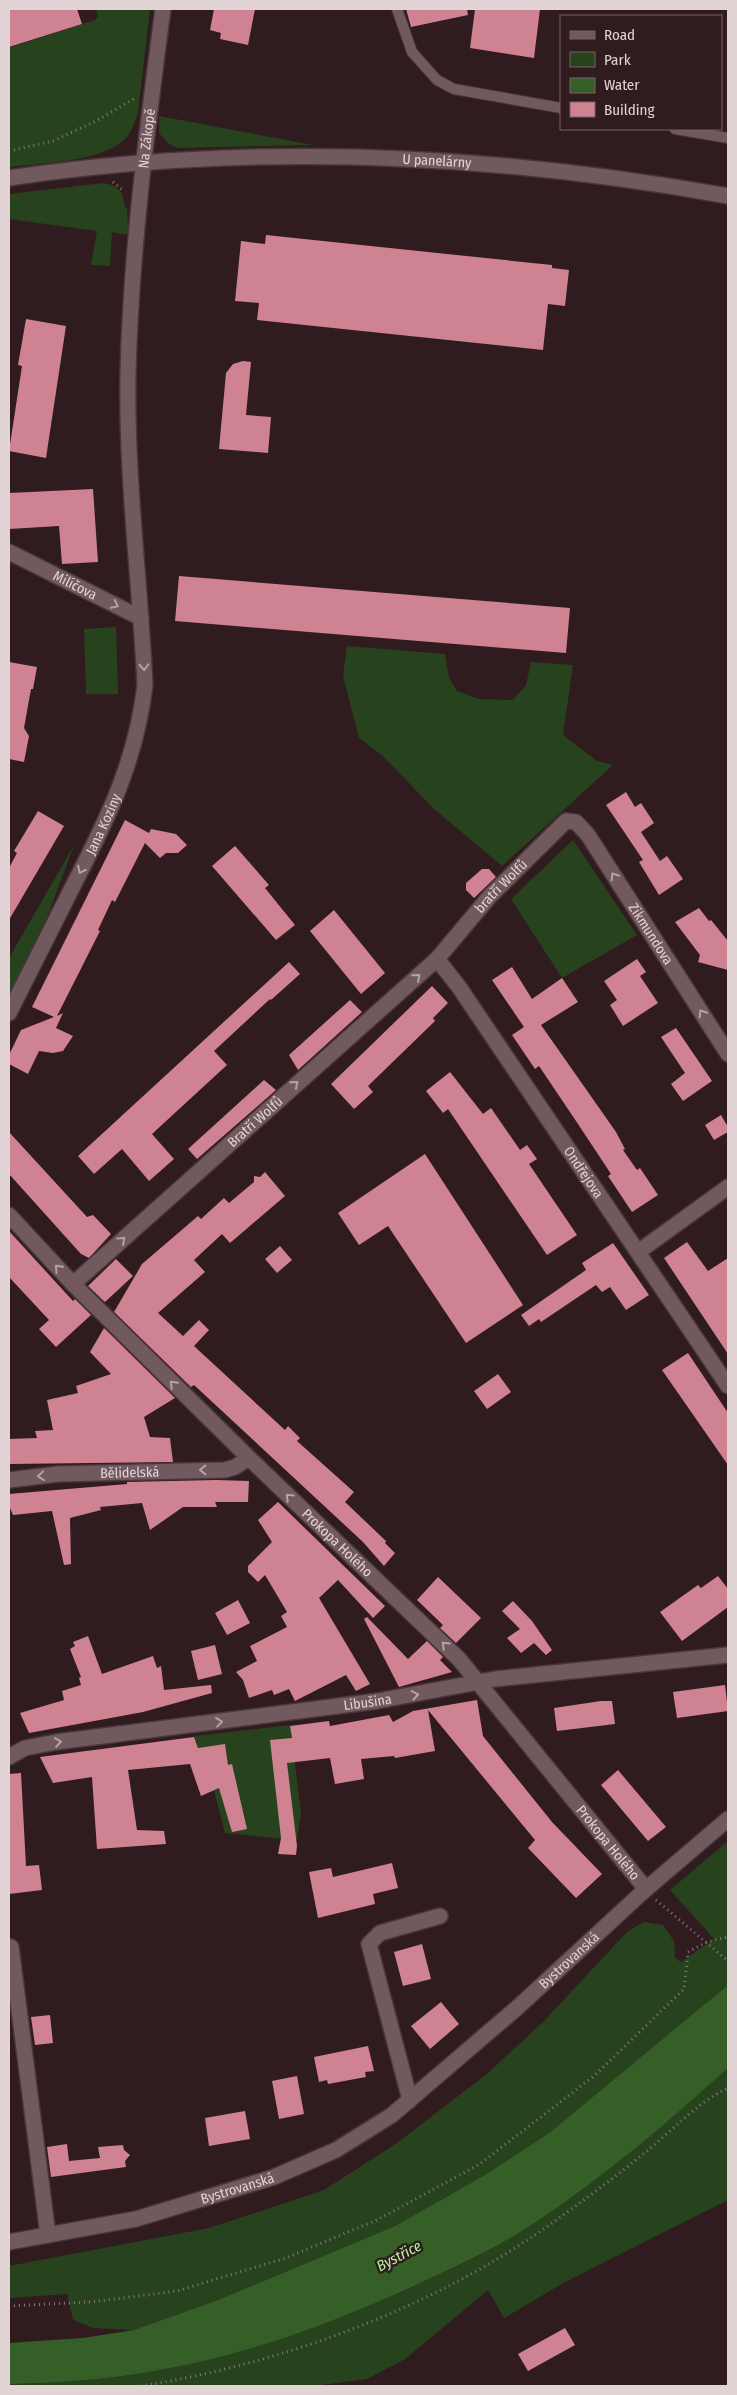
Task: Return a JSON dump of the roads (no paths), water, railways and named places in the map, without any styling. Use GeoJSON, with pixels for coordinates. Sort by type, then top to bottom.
{"type":"FeatureCollection","features":[{"type":"Feature","properties":{"kind":"street","name":"Na Zákopě"},"geometry":{"type":"LineString","coordinates":[[9,178],[142,164],[162,9]]}},
{"type":"Feature","properties":{"kind":"street","name":"U panelárny"},"geometry":{"type":"LineString","coordinates":[[142,164],[304,156],[415,158],[546,168],[663,184],[728,196]]}},
{"type":"Feature","properties":{"kind":"street","name":"Jana Koziny"},"geometry":{"type":"LineString","coordinates":[[9,1014],[106,821],[136,739],[145,685],[130,480],[128,374],[133,261],[142,164]]}},
{"type":"Feature","properties":{"kind":"street","name":"Milíčova"},"geometry":{"type":"LineString","coordinates":[[9,552],[141,618]]}},
{"type":"Feature","properties":{"kind":"street","name":"bratří Wolfů"},"geometry":{"type":"LineString","coordinates":[[437,959],[490,896],[562,824],[571,820]]}},
{"type":"Feature","properties":{"kind":"street","name":"Zikmundova"},"geometry":{"type":"LineString","coordinates":[[571,820],[576,822],[588,834],[728,1054]]}},
{"type":"Feature","properties":{"kind":"street","name":"Ondřejova"},"geometry":{"type":"LineString","coordinates":[[437,959],[460,987],[728,1386]]}},
{"type":"Feature","properties":{"kind":"street","name":"Bratří Wolfů"},"geometry":{"type":"LineString","coordinates":[[73,1284],[437,959]]}},
{"type":"Feature","properties":{"kind":"street"},"geometry":{"type":"LineString","coordinates":[[638,1252],[728,1188]]}},
{"type":"Feature","properties":{"kind":"street","name":"Prokopa Holého"},"geometry":{"type":"LineString","coordinates":[[9,1215],[73,1284],[248,1458],[459,1659],[646,1889]]}},
{"type":"Feature","properties":{"kind":"street","name":"Bělidelská"},"geometry":{"type":"LineString","coordinates":[[9,1480],[58,1474],[224,1470],[235,1468],[248,1458]]}},
{"type":"Feature","properties":{"kind":"street","name":"Libušina"},"geometry":{"type":"LineString","coordinates":[[10,1754],[26,1748],[56,1742],[377,1701],[477,1682],[728,1655]]}},
{"type":"Feature","properties":{"kind":"street","name":"Bystrovanská"},"geometry":{"type":"LineString","coordinates":[[9,2242],[136,2219],[274,2177],[336,2150],[392,2115],[410,2100],[518,2007],[646,1889],[728,1819]]}},
{"type":"Feature","properties":{"kind":"street"},"geometry":{"type":"LineString","coordinates":[[410,2100],[369,1944],[380,1933],[440,1916]]}},
{"type":"Feature","properties":{"kind":"street"},"geometry":{"type":"LineString","coordinates":[[10,1947],[48,2235]]}},
{"type":"Feature","properties":{"kind":"lane"},"geometry":{"type":"LineString","coordinates":[[397,9],[412,52],[437,80],[454,89],[560,108]]}},
{"type":"Feature","properties":{"kind":"lane"},"geometry":{"type":"LineString","coordinates":[[681,130],[728,138]]}},
{"type":"Feature","properties":{"kind":"water","name":"Bystřice"},"geometry":{"type":"Polygon","coordinates":[[[728,1985],[728,2068],[660,2128],[589,2185],[539,2220],[495,2247],[433,2277],[322,2325],[222,2357],[118,2377],[9,2384],[9,2343],[83,2338],[134,2330],[218,2300],[395,2226],[485,2175],[549,2133],[728,1985]]]}}]}
